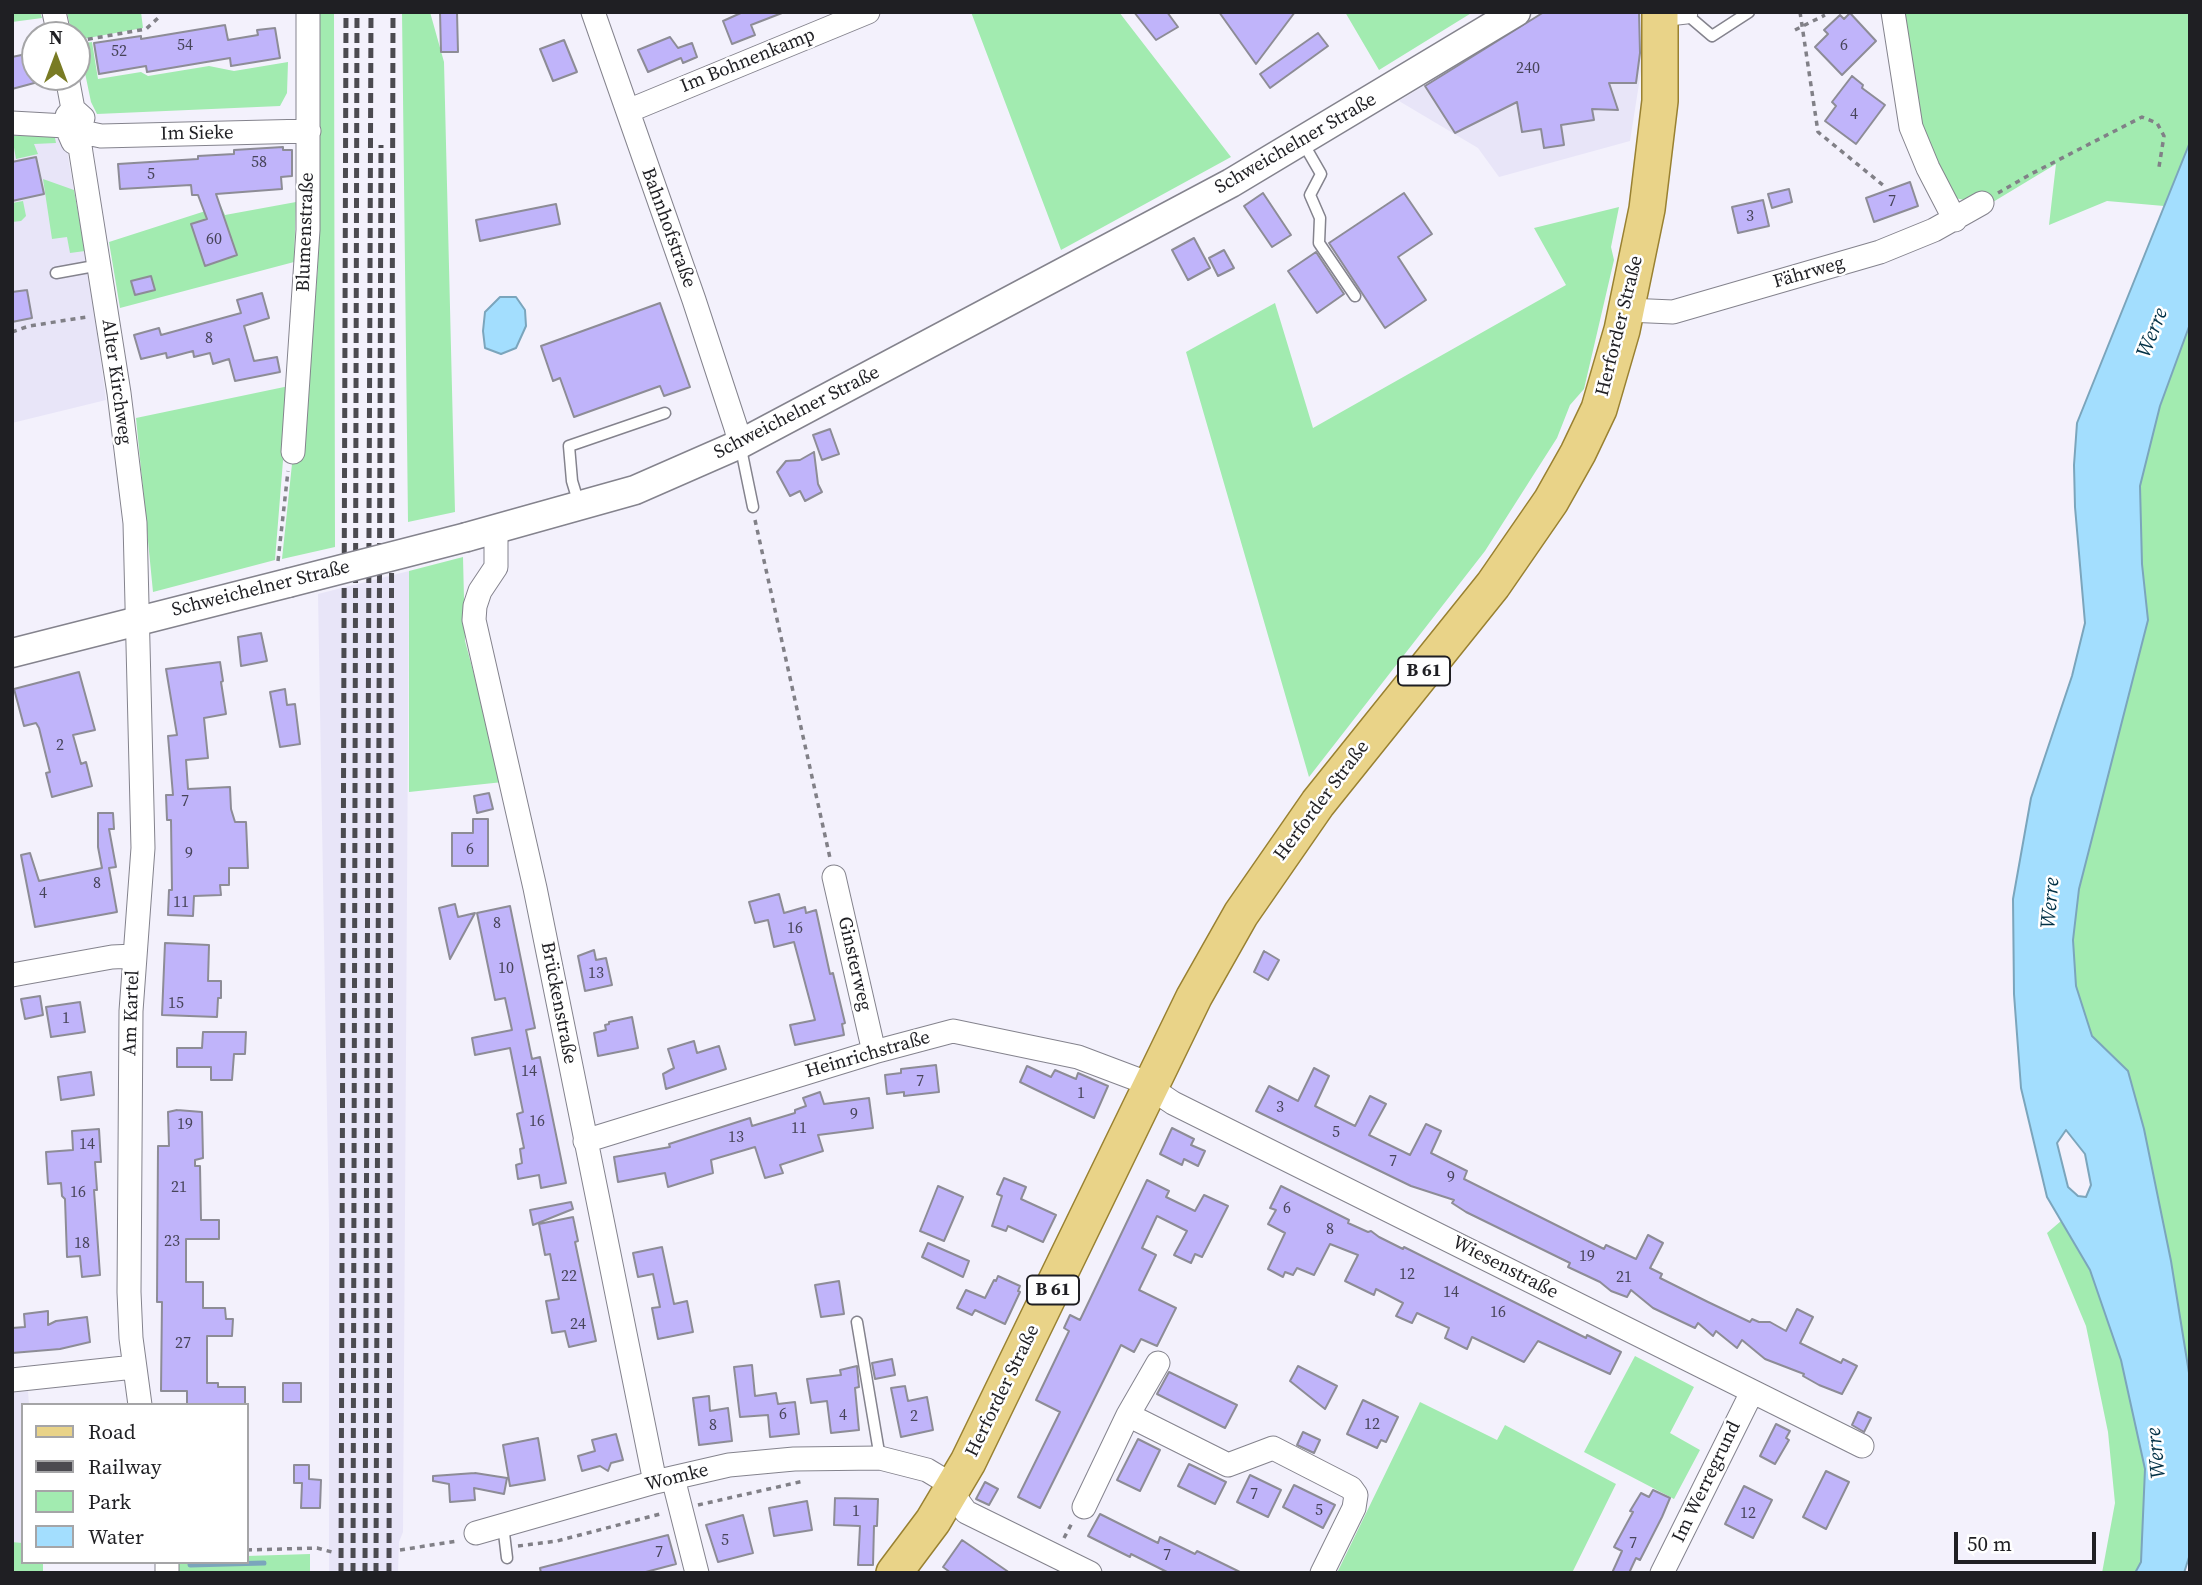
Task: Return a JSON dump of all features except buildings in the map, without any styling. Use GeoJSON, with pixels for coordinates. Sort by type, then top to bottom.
{"type":"FeatureCollection","features":[{"type":"Feature","properties":{"kind":"main road","name":"Herforder Straße"},"geometry":{"type":"LineString","coordinates":[[894,1573],[952,1491],[1194,997],[1241,914],[1318,803],[1493,585],[1551,501],[1578,453],[1599,409],[1627,310],[1647,209],[1673,13]]}},
{"type":"Feature","properties":{"kind":"street","name":"Blumenstraße"},"geometry":{"type":"LineString","coordinates":[[293,452],[308,230],[308,12]]}},
{"type":"Feature","properties":{"kind":"street","name":"Bahnhofstraße"},"geometry":{"type":"LineString","coordinates":[[593,12],[694,300],[740,444]]}},
{"type":"Feature","properties":{"kind":"street","name":"Im Bohnenkamp"},"geometry":{"type":"LineString","coordinates":[[628,111],[868,12]]}},
{"type":"Feature","properties":{"kind":"street","name":"Schweichelner Straße"},"geometry":{"type":"LineString","coordinates":[[12,653],[138,620],[283,575],[496,530],[635,490],[740,444],[1231,183],[1516,12]]}},
{"type":"Feature","properties":{"kind":"street"},"geometry":{"type":"LineString","coordinates":[[1893,12],[1911,127],[1928,168],[1955,220]]}},
{"type":"Feature","properties":{"kind":"street","name":"Alter Kirchweg"},"geometry":{"type":"LineString","coordinates":[[70,91],[120,393],[135,523],[138,620]]}},
{"type":"Feature","properties":{"kind":"street","name":"Im Sieke"},"geometry":{"type":"LineString","coordinates":[[12,123],[77,128],[102,136],[309,131]]}},
{"type":"Feature","properties":{"kind":"street","name":"Fährweg"},"geometry":{"type":"LineString","coordinates":[[1627,310],[1673,313],[1880,252],[1955,220],[1982,203]]}},
{"type":"Feature","properties":{"kind":"street","name":"Brückenstraße"},"geometry":{"type":"LineString","coordinates":[[496,530],[496,567],[480,591],[474,620],[535,888],[585,1141],[664,1480],[697,1573]]}},
{"type":"Feature","properties":{"kind":"street","name":"Am Kartel"},"geometry":{"type":"LineString","coordinates":[[138,620],[143,848],[134,956],[129,1104],[129,1292],[134,1367],[140,1403]]}},
{"type":"Feature","properties":{"kind":"street","name":"Ginsterweg"},"geometry":{"type":"LineString","coordinates":[[835,877],[874,1052]]}},
{"type":"Feature","properties":{"kind":"street"},"geometry":{"type":"LineString","coordinates":[[12,975],[112,957],[134,956]]}},
{"type":"Feature","properties":{"kind":"street","name":"Heinrichstraße"},"geometry":{"type":"LineString","coordinates":[[585,1141],[874,1052],[953,1031],[1078,1058],[1151,1087]]}},
{"type":"Feature","properties":{"kind":"street","name":"Wiesenstraße"},"geometry":{"type":"LineString","coordinates":[[1151,1087],[1181,1107],[1862,1447]]}},
{"type":"Feature","properties":{"kind":"street"},"geometry":{"type":"LineString","coordinates":[[1084,1507],[1128,1415],[1158,1363]]}},
{"type":"Feature","properties":{"kind":"street"},"geometry":{"type":"LineString","coordinates":[[12,1380],[134,1367]]}},
{"type":"Feature","properties":{"kind":"street","name":"Im Werregrund"},"geometry":{"type":"LineString","coordinates":[[1662,1573],[1752,1392]]}},
{"type":"Feature","properties":{"kind":"street"},"geometry":{"type":"LineString","coordinates":[[1128,1415],[1227,1465],[1273,1448],[1351,1488],[1356,1495],[1354,1508],[1322,1573]]}},
{"type":"Feature","properties":{"kind":"street","name":"Womke"},"geometry":{"type":"LineString","coordinates":[[476,1533],[664,1480],[751,1462],[880,1458],[927,1470],[942,1479],[965,1512],[1090,1573]]}},
{"type":"Feature","properties":{"kind":"lane"},"geometry":{"type":"LineString","coordinates":[[1673,13],[1712,36],[1749,12]]}},
{"type":"Feature","properties":{"kind":"lane"},"geometry":{"type":"LineString","coordinates":[[1302,141],[1321,174],[1310,195],[1320,218],[1319,243],[1355,296]]}},
{"type":"Feature","properties":{"kind":"lane"},"geometry":{"type":"LineString","coordinates":[[56,273],[100,265]]}},
{"type":"Feature","properties":{"kind":"lane"},"geometry":{"type":"LineString","coordinates":[[580,507],[572,481],[569,446],[665,413]]}},
{"type":"Feature","properties":{"kind":"lane"},"geometry":{"type":"LineString","coordinates":[[740,444],[753,507]]}},
{"type":"Feature","properties":{"kind":"lane"},"geometry":{"type":"LineString","coordinates":[[857,1322],[880,1458]]}},
{"type":"Feature","properties":{"kind":"lane"},"geometry":{"type":"LineString","coordinates":[[503,1525],[507,1558]]}},
{"type":"Feature","properties":{"kind":"path"},"geometry":{"type":"LineString","coordinates":[[1800,12],[1818,132],[1884,186]]}},
{"type":"Feature","properties":{"kind":"path"},"geometry":{"type":"LineString","coordinates":[[1796,30],[1825,15]]}},
{"type":"Feature","properties":{"kind":"path"},"geometry":{"type":"LineString","coordinates":[[91,39],[146,29],[159,18]]}},
{"type":"Feature","properties":{"kind":"path"},"geometry":{"type":"LineString","coordinates":[[1982,203],[2031,174],[2142,117],[2157,122],[2164,136],[2159,167]]}},
{"type":"Feature","properties":{"kind":"path"},"geometry":{"type":"LineString","coordinates":[[12,332],[29,326],[107,314]]}},
{"type":"Feature","properties":{"kind":"path"},"geometry":{"type":"LineString","coordinates":[[283,575],[289,463],[293,452]]}},
{"type":"Feature","properties":{"kind":"path"},"geometry":{"type":"LineString","coordinates":[[753,507],[835,877]]}},
{"type":"Feature","properties":{"kind":"path"},"geometry":{"type":"LineString","coordinates":[[1056,1556],[1080,1507],[1084,1507]]}},
{"type":"Feature","properties":{"kind":"path"},"geometry":{"type":"LineString","coordinates":[[400,1550],[453,1542],[476,1533]]}},
{"type":"Feature","properties":{"kind":"path"},"geometry":{"type":"LineString","coordinates":[[248,1550],[317,1548],[332,1552]]}},
{"type":"Feature","properties":{"kind":"shaded area"},"geometry":{"type":"Polygon","coordinates":[[[1543,12],[1644,12],[1644,52],[1630,141],[1499,177],[1478,148],[1399,101],[1543,12]]]}},
{"type":"Feature","properties":{"kind":"shaded area"},"geometry":{"type":"Polygon","coordinates":[[[12,132],[54,133],[66,145],[91,289],[106,400],[12,423],[12,132]]]}},
{"type":"Feature","properties":{"kind":"shaded area"},"geometry":{"type":"Polygon","coordinates":[[[409,571],[403,1532],[399,1542],[398,1573],[329,1573],[329,1224],[318,594],[409,571]]]}},
{"type":"Feature","properties":{"kind":"shaded area"},"geometry":{"type":"Polygon","coordinates":[[[28,1391],[29,1403],[21,1403],[21,1543],[12,1542],[12,1393],[28,1391]]]}},
{"type":"Feature","properties":{"kind":"green space"},"geometry":{"type":"Polygon","coordinates":[[[12,12],[40,12],[42,18],[12,22],[12,12]]]}},
{"type":"Feature","properties":{"kind":"green space"},"geometry":{"type":"Polygon","coordinates":[[[67,12],[141,12],[143,28],[91,37],[91,21],[69,21],[67,12]]]}},
{"type":"Feature","properties":{"kind":"green space"},"geometry":{"type":"Polygon","coordinates":[[[319,12],[334,12],[335,547],[282,559],[292,464],[301,459],[318,266],[319,12]]]}},
{"type":"Feature","properties":{"kind":"green space"},"geometry":{"type":"Polygon","coordinates":[[[402,12],[430,12],[444,62],[455,512],[408,522],[402,12]]]}},
{"type":"Feature","properties":{"kind":"green space"},"geometry":{"type":"Polygon","coordinates":[[[971,12],[1119,12],[1231,157],[1061,250],[971,12]]]}},
{"type":"Feature","properties":{"kind":"green space"},"geometry":{"type":"Polygon","coordinates":[[[1345,12],[1473,12],[1379,70],[1345,12]]]}},
{"type":"Feature","properties":{"kind":"green space"},"geometry":{"type":"Polygon","coordinates":[[[1902,12],[2190,12],[2190,142],[2164,206],[2107,201],[2049,225],[2056,164],[1988,205],[1955,198],[1919,124],[1902,12]]]}},
{"type":"Feature","properties":{"kind":"green space"},"geometry":{"type":"Polygon","coordinates":[[[91,42],[98,79],[141,72],[148,76],[209,66],[234,71],[288,62],[287,93],[280,106],[97,114],[89,91],[91,91],[91,42]]]}},
{"type":"Feature","properties":{"kind":"green space"},"geometry":{"type":"Polygon","coordinates":[[[54,133],[56,143],[34,144],[38,154],[16,159],[12,136],[54,133]]]}},
{"type":"Feature","properties":{"kind":"green space"},"geometry":{"type":"Polygon","coordinates":[[[43,179],[74,190],[85,251],[70,253],[67,237],[52,239],[43,179]]]}},
{"type":"Feature","properties":{"kind":"green space"},"geometry":{"type":"Polygon","coordinates":[[[23,201],[26,216],[21,221],[12,222],[12,203],[23,201]]]}},
{"type":"Feature","properties":{"kind":"green space"},"geometry":{"type":"Polygon","coordinates":[[[296,202],[294,262],[120,308],[109,242],[221,206],[225,215],[296,202]]]}},
{"type":"Feature","properties":{"kind":"green space"},"geometry":{"type":"Polygon","coordinates":[[[1619,207],[1611,247],[1614,260],[1584,389],[1570,405],[1557,438],[1485,551],[1309,777],[1186,352],[1275,303],[1313,428],[1566,285],[1534,228],[1619,207]]]}},
{"type":"Feature","properties":{"kind":"green space"},"geometry":{"type":"Polygon","coordinates":[[[2190,324],[2190,1379],[2171,1261],[2144,1129],[2128,1071],[2092,1037],[2075,986],[2073,940],[2079,889],[2148,620],[2142,564],[2140,486],[2160,406],[2190,324]]]}},
{"type":"Feature","properties":{"kind":"green space"},"geometry":{"type":"Polygon","coordinates":[[[289,386],[275,560],[153,592],[136,418],[289,386]]]}},
{"type":"Feature","properties":{"kind":"green space"},"geometry":{"type":"Polygon","coordinates":[[[463,557],[465,641],[503,782],[409,792],[409,571],[463,557]]]}},
{"type":"Feature","properties":{"kind":"green space"},"geometry":{"type":"Polygon","coordinates":[[[2061,1221],[2090,1270],[2121,1360],[2145,1469],[2141,1562],[2135,1573],[2102,1573],[2115,1503],[2108,1432],[2086,1326],[2047,1233],[2061,1221]]]}},
{"type":"Feature","properties":{"kind":"green space"},"geometry":{"type":"Polygon","coordinates":[[[1635,1356],[1694,1387],[1670,1433],[1700,1450],[1674,1499],[1584,1452],[1635,1356]]]}},
{"type":"Feature","properties":{"kind":"green space"},"geometry":{"type":"Polygon","coordinates":[[[1420,1402],[1497,1440],[1505,1425],[1616,1484],[1572,1573],[1337,1573],[1420,1402]]]}},
{"type":"Feature","properties":{"kind":"green space"},"geometry":{"type":"Polygon","coordinates":[[[12,1542],[21,1543],[21,1564],[43,1564],[43,1573],[12,1573],[12,1542]]]}},
{"type":"Feature","properties":{"kind":"green space"},"geometry":{"type":"Polygon","coordinates":[[[310,1554],[310,1573],[179,1573],[179,1564],[248,1564],[248,1556],[310,1554]]]}},
{"type":"Feature","properties":{"kind":"water","name":"Werre"},"geometry":{"type":"Polygon","coordinates":[[[2190,142],[2190,324],[2160,406],[2140,486],[2142,564],[2148,620],[2079,889],[2073,940],[2076,986],[2092,1036],[2128,1071],[2144,1129],[2171,1261],[2190,1379],[2190,1554],[2184,1573],[2135,1573],[2141,1562],[2145,1469],[2121,1360],[2090,1270],[2047,1197],[2021,1088],[2014,994],[2013,899],[2031,798],[2072,676],[2085,623],[2075,507],[2077,423],[2190,142]],[[2066,1130],[2057,1143],[2068,1187],[2078,1196],[2086,1197],[2091,1185],[2085,1154],[2066,1130]]]}},
{"type":"Feature","properties":{"kind":"water"},"geometry":{"type":"Polygon","coordinates":[[[500,297],[516,297],[525,310],[526,326],[516,348],[501,354],[485,348],[483,331],[485,312],[500,297]]]}},
{"type":"Feature","properties":{"kind":"waterway"},"geometry":{"type":"LineString","coordinates":[[248,1563],[264,1563]]}},
{"type":"Feature","properties":{"kind":"waterway"},"geometry":{"type":"LineString","coordinates":[[190,1565],[227,1564]]}},
{"type":"Feature","properties":{"kind":"railway"},"geometry":{"type":"LineString","coordinates":[[341,1573],[346,12]]}},
{"type":"Feature","properties":{"kind":"railway"},"geometry":{"type":"LineString","coordinates":[[353,1573],[357,12]]}},
{"type":"Feature","properties":{"kind":"railway"},"geometry":{"type":"LineString","coordinates":[[365,1573],[371,12]]}},
{"type":"Feature","properties":{"kind":"railway"},"geometry":{"type":"LineString","coordinates":[[389,1573],[393,12]]}},
{"type":"Feature","properties":{"kind":"railway"},"geometry":{"type":"LineString","coordinates":[[376,1573],[381,145]]}}]}
